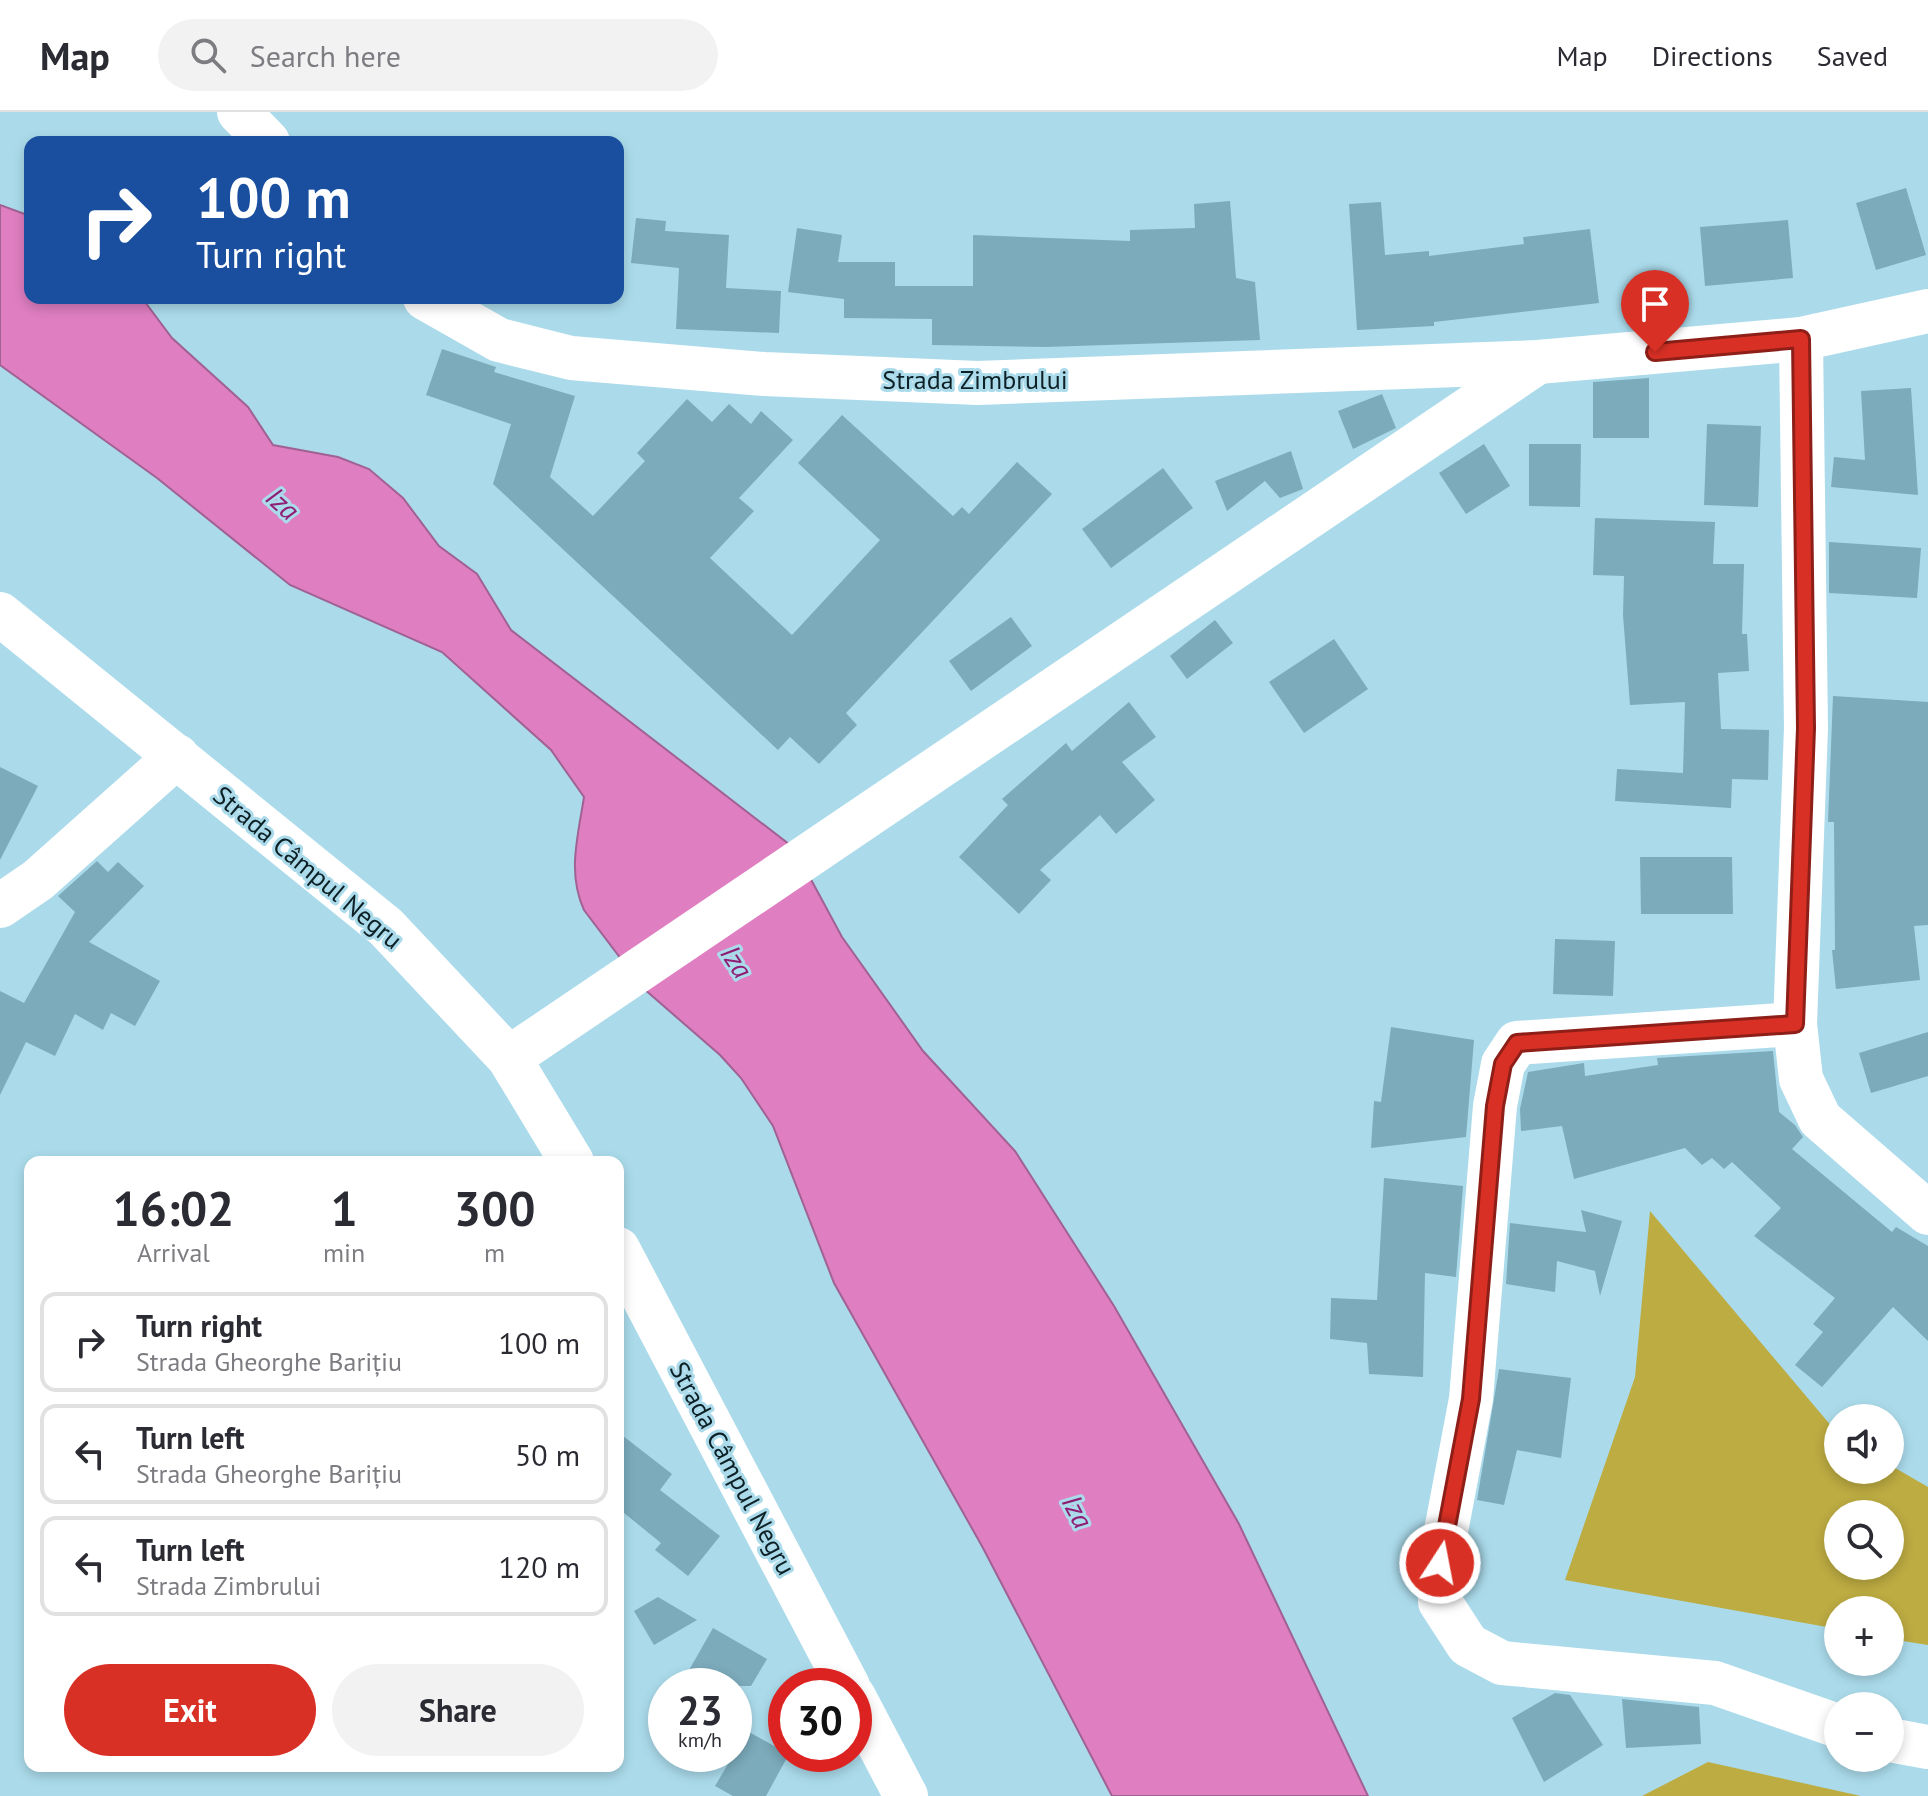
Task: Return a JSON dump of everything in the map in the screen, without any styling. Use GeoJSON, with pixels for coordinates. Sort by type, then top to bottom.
{"type":"FeatureCollection","features":[{"type":"Feature","properties":{"kind":"street"},"geometry":{"type":"LineString","coordinates":[[239,112],[262,136]]}},
{"type":"Feature","properties":{"kind":"street","name":"Strada Zimbrului"},"geometry":{"type":"LineString","coordinates":[[436,304],[499,340],[536,350],[628,365],[978,383],[1538,362],[1801,339],[1928,311]]}},
{"type":"Feature","properties":{"kind":"street"},"geometry":{"type":"LineString","coordinates":[[1801,339],[1806,728],[1795,1024],[1801,1079],[1820,1119],[1928,1213]]}},
{"type":"Feature","properties":{"kind":"street","name":"Strada Zimbrului"},"geometry":{"type":"LineString","coordinates":[[509,1058],[1538,362]]}},
{"type":"Feature","properties":{"kind":"street","name":"Strada Câmpul Negru"},"geometry":{"type":"LineString","coordinates":[[0,614],[386,927],[509,1058],[568,1156]]}},
{"type":"Feature","properties":{"kind":"street"},"geometry":{"type":"LineString","coordinates":[[0,906],[48,871],[177,756]]}},
{"type":"Feature","properties":{"kind":"street"},"geometry":{"type":"LineString","coordinates":[[1795,1024],[1517,1043],[1503,1064],[1495,1106],[1471,1399],[1440,1563],[1440,1602],[1468,1645],[1502,1663],[1715,1683],[1824,1721]]}},
{"type":"Feature","properties":{"kind":"street","name":"Strada Câmpul Negru"},"geometry":{"type":"LineString","coordinates":[[624,1260],[839,1668]]}},
{"type":"Feature","properties":{"kind":"street"},"geometry":{"type":"LineString","coordinates":[[872,1731],[906,1796]]}},
{"type":"Feature","properties":{"kind":"street"},"geometry":{"type":"LineString","coordinates":[[1904,1743],[1928,1747]]}},
{"type":"Feature","properties":{"kind":"shaded area"},"geometry":{"type":"Polygon","coordinates":[[[1650,1211],[1824,1417],[1824,1484],[1904,1484],[1904,1473],[1928,1487],[1928,1645],[1904,1641],[1904,1596],[1824,1596],[1824,1626],[1565,1580],[1635,1377],[1650,1211]]]}},
{"type":"Feature","properties":{"kind":"shaded area"},"geometry":{"type":"Polygon","coordinates":[[[1708,1762],[1861,1796],[1642,1796],[1708,1762]]]}},
{"type":"Feature","properties":{"kind":"water","name":"Iza"},"geometry":{"type":"Polygon","coordinates":[[[0,205],[24,214],[24,304],[146,304],[172,338],[248,407],[273,445],[338,457],[369,469],[403,498],[439,546],[477,574],[511,630],[794,848],[842,937],[923,1051],[1015,1151],[1114,1306],[1239,1524],[1368,1796],[1112,1796],[983,1548],[834,1283],[773,1126],[741,1078],[720,1055],[643,988],[584,910],[575,868],[584,797],[551,750],[442,652],[290,585],[157,478],[0,365],[0,205]]]}},
{"type":"Feature","properties":{"kind":"building"},"geometry":{"type":"Polygon","coordinates":[[[1906,188],[1926,255],[1876,270],[1856,203],[1906,188]]]}},
{"type":"Feature","properties":{"kind":"building"},"geometry":{"type":"Polygon","coordinates":[[[1230,201],[1236,278],[1255,282],[1260,340],[1045,347],[932,345],[932,319],[844,318],[844,299],[788,292],[797,228],[842,235],[838,262],[895,262],[895,286],[973,286],[973,235],[1130,241],[1130,230],[1195,228],[1194,204],[1230,201]]]}},
{"type":"Feature","properties":{"kind":"building"},"geometry":{"type":"Polygon","coordinates":[[[1381,202],[1385,255],[1429,251],[1429,256],[1524,244],[1523,237],[1590,229],[1599,303],[1434,322],[1434,326],[1357,330],[1349,204],[1381,202]]]}},
{"type":"Feature","properties":{"kind":"building"},"geometry":{"type":"Polygon","coordinates":[[[636,218],[666,221],[665,231],[729,235],[726,288],[781,291],[779,333],[676,329],[679,268],[631,263],[636,218]]]}},
{"type":"Feature","properties":{"kind":"building"},"geometry":{"type":"Polygon","coordinates":[[[1788,220],[1793,278],[1705,286],[1700,227],[1788,220]]]}},
{"type":"Feature","properties":{"kind":"building"},"geometry":{"type":"Polygon","coordinates":[[[442,349],[496,367],[494,372],[575,396],[550,477],[593,516],[645,461],[637,453],[687,399],[712,422],[729,404],[751,424],[761,411],[793,440],[739,498],[754,511],[710,558],[792,635],[880,540],[798,463],[842,415],[953,516],[962,507],[969,514],[1017,462],[1052,494],[846,713],[857,725],[819,764],[790,737],[778,750],[493,484],[511,424],[426,395],[442,349]]]}},
{"type":"Feature","properties":{"kind":"building"},"geometry":{"type":"Polygon","coordinates":[[[1649,378],[1649,438],[1593,438],[1593,382],[1649,378]]]}},
{"type":"Feature","properties":{"kind":"building"},"geometry":{"type":"Polygon","coordinates":[[[1911,388],[1918,495],[1831,487],[1834,457],[1865,460],[1861,391],[1911,388]]]}},
{"type":"Feature","properties":{"kind":"building"},"geometry":{"type":"Polygon","coordinates":[[[1382,394],[1396,428],[1353,449],[1338,411],[1382,394]]]}},
{"type":"Feature","properties":{"kind":"building"},"geometry":{"type":"Polygon","coordinates":[[[1707,424],[1761,426],[1758,507],[1704,505],[1707,424]]]}},
{"type":"Feature","properties":{"kind":"building"},"geometry":{"type":"Polygon","coordinates":[[[1484,444],[1510,486],[1466,514],[1439,473],[1484,444]]]}},
{"type":"Feature","properties":{"kind":"building"},"geometry":{"type":"Polygon","coordinates":[[[1529,444],[1581,444],[1580,507],[1529,506],[1529,444]]]}},
{"type":"Feature","properties":{"kind":"building"},"geometry":{"type":"Polygon","coordinates":[[[1291,451],[1303,489],[1280,498],[1265,481],[1227,511],[1215,481],[1291,451]]]}},
{"type":"Feature","properties":{"kind":"building"},"geometry":{"type":"Polygon","coordinates":[[[1163,468],[1193,508],[1111,568],[1082,529],[1163,468]]]}},
{"type":"Feature","properties":{"kind":"building"},"geometry":{"type":"Polygon","coordinates":[[[1595,518],[1715,522],[1713,564],[1744,564],[1742,634],[1747,634],[1749,671],[1718,673],[1721,729],[1769,730],[1768,780],[1732,779],[1731,808],[1615,801],[1617,769],[1683,773],[1685,702],[1630,705],[1623,615],[1624,576],[1593,575],[1595,518]]]}},
{"type":"Feature","properties":{"kind":"building"},"geometry":{"type":"Polygon","coordinates":[[[1829,542],[1921,548],[1917,598],[1829,593],[1829,542]]]}},
{"type":"Feature","properties":{"kind":"building"},"geometry":{"type":"Polygon","coordinates":[[[1011,617],[1032,646],[971,691],[949,661],[1011,617]]]}},
{"type":"Feature","properties":{"kind":"building"},"geometry":{"type":"Polygon","coordinates":[[[1215,620],[1233,643],[1187,679],[1170,656],[1215,620]]]}},
{"type":"Feature","properties":{"kind":"building"},"geometry":{"type":"Polygon","coordinates":[[[1334,639],[1368,689],[1304,733],[1269,682],[1334,639]]]}},
{"type":"Feature","properties":{"kind":"building"},"geometry":{"type":"Polygon","coordinates":[[[1833,696],[1928,702],[1928,925],[1914,926],[1920,980],[1836,989],[1832,950],[1835,950],[1834,822],[1828,822],[1833,696]]]}},
{"type":"Feature","properties":{"kind":"building"},"geometry":{"type":"Polygon","coordinates":[[[1129,702],[1156,737],[1122,762],[1155,800],[1116,834],[1100,815],[1040,870],[1051,880],[1019,914],[959,857],[1008,805],[1002,799],[1066,743],[1072,751],[1129,702]]]}},
{"type":"Feature","properties":{"kind":"building"},"geometry":{"type":"Polygon","coordinates":[[[0,767],[38,786],[0,860],[0,767]]]}},
{"type":"Feature","properties":{"kind":"building"},"geometry":{"type":"Polygon","coordinates":[[[1640,857],[1732,857],[1733,914],[1641,914],[1640,857]]]}},
{"type":"Feature","properties":{"kind":"building"},"geometry":{"type":"Polygon","coordinates":[[[97,861],[108,872],[118,862],[144,886],[89,942],[160,981],[135,1026],[111,1013],[103,1030],[75,1014],[55,1056],[26,1042],[0,1095],[0,991],[24,1003],[75,912],[58,896],[97,861]]]}},
{"type":"Feature","properties":{"kind":"building"},"geometry":{"type":"Polygon","coordinates":[[[1555,939],[1615,941],[1613,996],[1553,994],[1555,939]]]}},
{"type":"Feature","properties":{"kind":"building"},"geometry":{"type":"Polygon","coordinates":[[[1391,1027],[1474,1040],[1466,1137],[1371,1148],[1374,1101],[1381,1102],[1391,1027]]]}},
{"type":"Feature","properties":{"kind":"building"},"geometry":{"type":"Polygon","coordinates":[[[1928,1032],[1928,1076],[1871,1093],[1859,1053],[1928,1032]]]}},
{"type":"Feature","properties":{"kind":"building"},"geometry":{"type":"Polygon","coordinates":[[[1773,1051],[1779,1112],[1795,1125],[1803,1137],[1792,1149],[1892,1232],[1896,1227],[1928,1246],[1928,1341],[1893,1307],[1822,1387],[1795,1365],[1823,1332],[1813,1324],[1835,1298],[1754,1236],[1781,1208],[1732,1162],[1724,1169],[1712,1158],[1702,1165],[1685,1148],[1574,1179],[1562,1126],[1521,1131],[1520,1109],[1528,1072],[1584,1063],[1585,1076],[1658,1065],[1657,1058],[1773,1051]]]}},
{"type":"Feature","properties":{"kind":"building"},"geometry":{"type":"Polygon","coordinates":[[[1384,1178],[1463,1186],[1456,1277],[1425,1273],[1423,1377],[1369,1374],[1367,1343],[1330,1339],[1331,1298],[1377,1300],[1384,1178]]]}},
{"type":"Feature","properties":{"kind":"building"},"geometry":{"type":"Polygon","coordinates":[[[1581,1210],[1622,1221],[1600,1296],[1595,1271],[1557,1261],[1555,1292],[1506,1284],[1510,1223],[1586,1232],[1581,1210]]]}},
{"type":"Feature","properties":{"kind":"building"},"geometry":{"type":"Polygon","coordinates":[[[1499,1369],[1571,1378],[1561,1458],[1517,1450],[1504,1505],[1477,1500],[1499,1369]]]}},
{"type":"Feature","properties":{"kind":"building"},"geometry":{"type":"Polygon","coordinates":[[[624,1437],[672,1474],[660,1490],[720,1536],[688,1576],[655,1550],[661,1543],[624,1513],[624,1437]]]}},
{"type":"Feature","properties":{"kind":"building"},"geometry":{"type":"Polygon","coordinates":[[[658,1597],[697,1620],[654,1645],[634,1611],[658,1597]]]}},
{"type":"Feature","properties":{"kind":"building"},"geometry":{"type":"Polygon","coordinates":[[[713,1628],[767,1659],[752,1684],[752,1668],[690,1668],[713,1628]]]}},
{"type":"Feature","properties":{"kind":"building"},"geometry":{"type":"Polygon","coordinates":[[[1555,1693],[1570,1695],[1603,1745],[1544,1782],[1512,1718],[1555,1693]]]}},
{"type":"Feature","properties":{"kind":"building"},"geometry":{"type":"Polygon","coordinates":[[[1622,1699],[1699,1707],[1701,1744],[1626,1748],[1622,1699]]]}},
{"type":"Feature","properties":{"kind":"building"},"geometry":{"type":"Polygon","coordinates":[[[752,1734],[768,1743],[768,1772],[779,1772],[766,1796],[733,1796],[715,1786],[723,1772],[752,1772],[752,1734]]]}},
{"type":"Feature","properties":{"kind":"route"},"geometry":{"type":"LineString","coordinates":[[1440,1563],[1471,1399],[1488,1221],[1495,1106],[1503,1064],[1517,1043],[1795,1024],[1806,728],[1801,339],[1655,352]]}}]}
